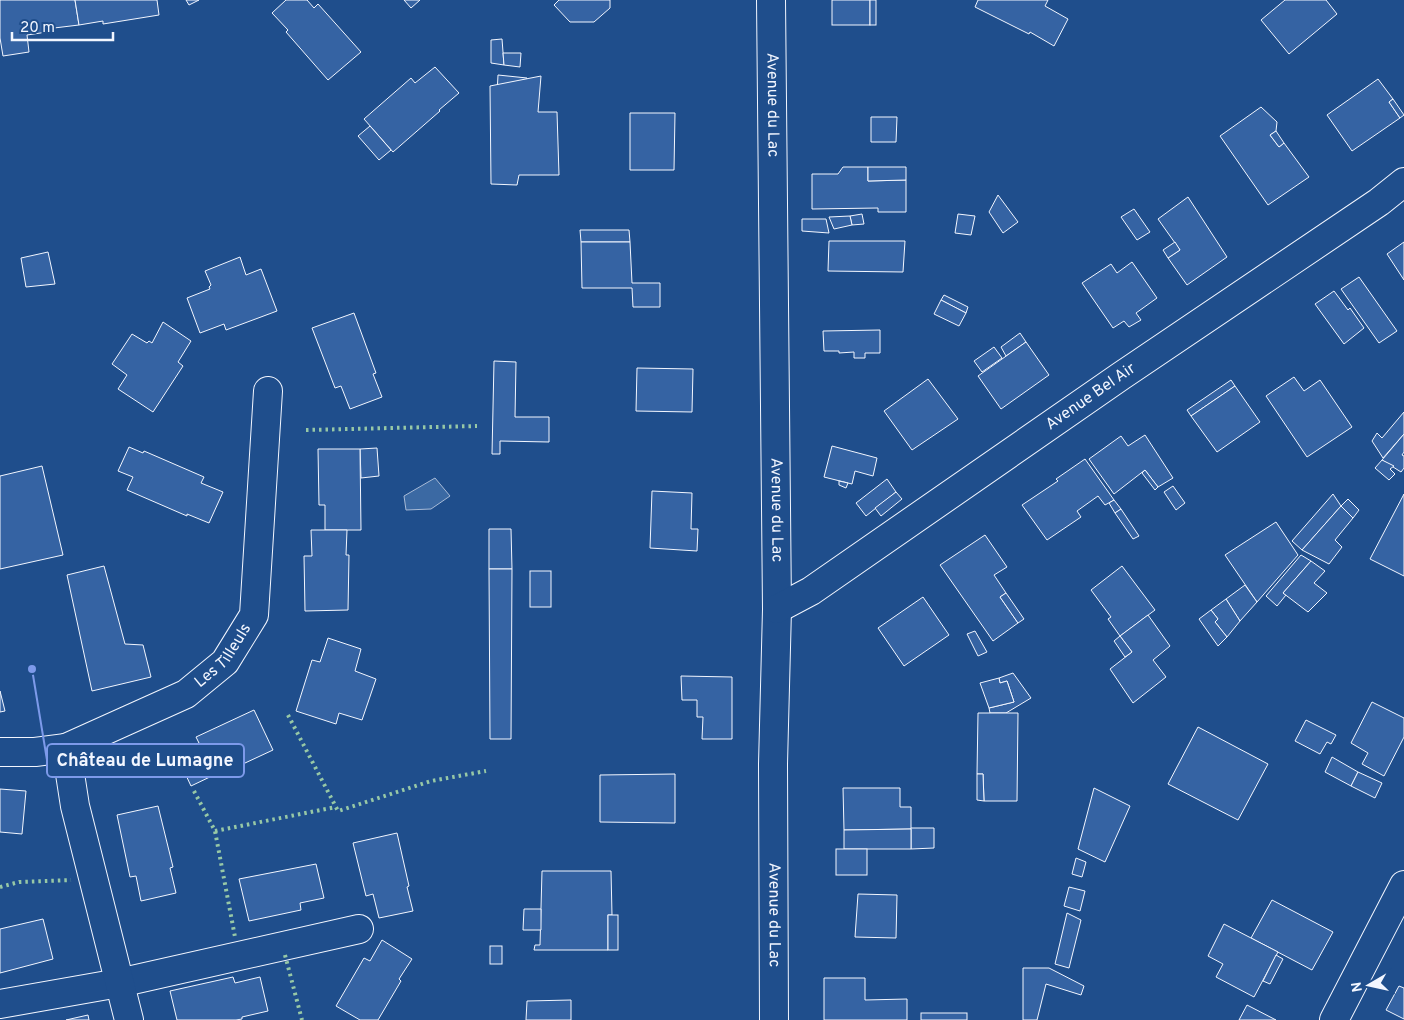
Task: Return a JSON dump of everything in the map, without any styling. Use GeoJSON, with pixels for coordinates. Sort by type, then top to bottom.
{"type":"FeatureCollection","features":[{"type":"Feature","properties":{"kind":"street","name":"Avenue du Lac"},"geometry":{"type":"LineString","coordinates":[[771,0],[777,609],[773,764],[774,1020]]}},
{"type":"Feature","properties":{"kind":"street","name":"Avenue Bel Air"},"geometry":{"type":"LineString","coordinates":[[777,609],[811,591],[1121,376],[1379,202],[1404,182]]}},
{"type":"Feature","properties":{"kind":"street","name":"Les Tilleuls"},"geometry":{"type":"LineString","coordinates":[[0,752],[35,752],[66,748],[186,694],[225,662],[254,615],[268,390]]}},
{"type":"Feature","properties":{"kind":"street"},"geometry":{"type":"LineString","coordinates":[[66,748],[75,806],[128,1020]]}},
{"type":"Feature","properties":{"kind":"street"},"geometry":{"type":"LineString","coordinates":[[1334,1020],[1404,885]]}},
{"type":"Feature","properties":{"kind":"street"},"geometry":{"type":"LineString","coordinates":[[0,1004],[119,984],[359,929]]}},
{"type":"Feature","properties":{"kind":"water"},"geometry":{"type":"Polygon","coordinates":[[[435,478],[450,496],[431,509],[406,510],[404,496],[435,478]]]}},
{"type":"Feature","properties":{"kind":"building"},"geometry":{"type":"Polygon","coordinates":[[[0,0],[75,0],[79,25],[54,28],[54,31],[27,35],[29,52],[3,56],[0,38],[0,0]]]}},
{"type":"Feature","properties":{"kind":"building"},"geometry":{"type":"Polygon","coordinates":[[[75,0],[157,0],[159,15],[103,24],[103,21],[79,25],[75,0]]]}},
{"type":"Feature","properties":{"kind":"building"},"geometry":{"type":"Polygon","coordinates":[[[186,0],[199,0],[189,5],[186,0]]]}},
{"type":"Feature","properties":{"kind":"building"},"geometry":{"type":"Polygon","coordinates":[[[286,0],[307,0],[314,8],[318,4],[361,52],[328,80],[272,13],[286,0]]]}},
{"type":"Feature","properties":{"kind":"building"},"geometry":{"type":"Polygon","coordinates":[[[404,0],[420,0],[411,8],[404,0]]]}},
{"type":"Feature","properties":{"kind":"building"},"geometry":{"type":"Polygon","coordinates":[[[559,0],[610,0],[610,8],[594,22],[570,22],[554,5],[559,0]]]}},
{"type":"Feature","properties":{"kind":"building"},"geometry":{"type":"Polygon","coordinates":[[[832,0],[870,0],[870,25],[832,25],[832,0]]]}},
{"type":"Feature","properties":{"kind":"building"},"geometry":{"type":"Polygon","coordinates":[[[870,0],[876,0],[876,25],[870,25],[870,0]]]}},
{"type":"Feature","properties":{"kind":"building"},"geometry":{"type":"Polygon","coordinates":[[[978,0],[1048,0],[1045,6],[1068,19],[1054,46],[1030,32],[1029,34],[975,7],[978,0]]]}},
{"type":"Feature","properties":{"kind":"building"},"geometry":{"type":"Polygon","coordinates":[[[1285,0],[1326,0],[1337,14],[1289,54],[1261,20],[1285,0]]]}},
{"type":"Feature","properties":{"kind":"building"},"geometry":{"type":"Polygon","coordinates":[[[502,39],[504,65],[491,63],[491,40],[502,39]]]}},
{"type":"Feature","properties":{"kind":"building"},"geometry":{"type":"Polygon","coordinates":[[[503,53],[521,53],[520,67],[504,65],[503,53]]]}},
{"type":"Feature","properties":{"kind":"building"},"geometry":{"type":"Polygon","coordinates":[[[435,67],[459,93],[393,152],[364,119],[411,78],[415,83],[435,67]]]}},
{"type":"Feature","properties":{"kind":"building"},"geometry":{"type":"Polygon","coordinates":[[[498,75],[527,78],[526,97],[497,94],[498,75]]]}},
{"type":"Feature","properties":{"kind":"building"},"geometry":{"type":"Polygon","coordinates":[[[541,76],[538,112],[557,112],[559,175],[519,175],[517,185],[491,184],[490,86],[541,76]]]}},
{"type":"Feature","properties":{"kind":"building"},"geometry":{"type":"Polygon","coordinates":[[[1378,79],[1393,99],[1389,102],[1400,118],[1352,151],[1327,115],[1378,79]]]}},
{"type":"Feature","properties":{"kind":"building"},"geometry":{"type":"Polygon","coordinates":[[[1393,99],[1404,115],[1400,118],[1389,102],[1393,99]]]}},
{"type":"Feature","properties":{"kind":"building"},"geometry":{"type":"Polygon","coordinates":[[[1261,107],[1277,122],[1276,131],[1270,135],[1279,147],[1284,143],[1309,177],[1268,205],[1220,136],[1261,107]]]}},
{"type":"Feature","properties":{"kind":"building"},"geometry":{"type":"Polygon","coordinates":[[[630,113],[675,113],[674,170],[630,170],[630,113]]]}},
{"type":"Feature","properties":{"kind":"building"},"geometry":{"type":"Polygon","coordinates":[[[871,117],[897,117],[896,142],[871,142],[871,117]]]}},
{"type":"Feature","properties":{"kind":"building"},"geometry":{"type":"Polygon","coordinates":[[[370,126],[391,150],[379,160],[358,136],[370,126]]]}},
{"type":"Feature","properties":{"kind":"building"},"geometry":{"type":"Polygon","coordinates":[[[1276,131],[1284,143],[1279,147],[1270,135],[1276,131]]]}},
{"type":"Feature","properties":{"kind":"building"},"geometry":{"type":"Polygon","coordinates":[[[843,167],[868,167],[868,181],[906,180],[906,212],[878,212],[878,208],[812,209],[812,174],[838,174],[843,167]]]}},
{"type":"Feature","properties":{"kind":"building"},"geometry":{"type":"Polygon","coordinates":[[[868,167],[906,167],[906,180],[868,181],[868,167]]]}},
{"type":"Feature","properties":{"kind":"building"},"geometry":{"type":"Polygon","coordinates":[[[998,195],[1018,222],[1003,233],[989,212],[998,195]]]}},
{"type":"Feature","properties":{"kind":"building"},"geometry":{"type":"Polygon","coordinates":[[[1188,197],[1227,257],[1187,285],[1168,258],[1180,250],[1158,219],[1188,197]]]}},
{"type":"Feature","properties":{"kind":"building"},"geometry":{"type":"Polygon","coordinates":[[[1134,209],[1150,232],[1137,240],[1121,217],[1134,209]]]}},
{"type":"Feature","properties":{"kind":"building"},"geometry":{"type":"Polygon","coordinates":[[[862,214],[864,224],[852,225],[850,216],[862,214]]]}},
{"type":"Feature","properties":{"kind":"building"},"geometry":{"type":"Polygon","coordinates":[[[958,214],[975,216],[971,235],[955,233],[958,214]]]}},
{"type":"Feature","properties":{"kind":"building"},"geometry":{"type":"Polygon","coordinates":[[[850,216],[852,225],[834,229],[829,217],[850,216]]]}},
{"type":"Feature","properties":{"kind":"building"},"geometry":{"type":"Polygon","coordinates":[[[802,219],[826,219],[829,233],[802,231],[802,219]]]}},
{"type":"Feature","properties":{"kind":"building"},"geometry":{"type":"Polygon","coordinates":[[[580,230],[629,230],[630,242],[581,242],[580,230]]]}},
{"type":"Feature","properties":{"kind":"building"},"geometry":{"type":"Polygon","coordinates":[[[829,241],[905,241],[903,272],[828,271],[829,241]]]}},
{"type":"Feature","properties":{"kind":"building"},"geometry":{"type":"Polygon","coordinates":[[[581,242],[630,242],[632,283],[660,283],[660,307],[633,307],[632,288],[582,288],[581,242]]]}},
{"type":"Feature","properties":{"kind":"building"},"geometry":{"type":"Polygon","coordinates":[[[1175,242],[1180,250],[1168,258],[1163,250],[1175,242]]]}},
{"type":"Feature","properties":{"kind":"building"},"geometry":{"type":"Polygon","coordinates":[[[1404,242],[1404,280],[1387,254],[1404,242]]]}},
{"type":"Feature","properties":{"kind":"building"},"geometry":{"type":"Polygon","coordinates":[[[48,252],[55,284],[26,287],[21,258],[48,252]]]}},
{"type":"Feature","properties":{"kind":"building"},"geometry":{"type":"Polygon","coordinates":[[[240,257],[246,275],[261,269],[277,311],[226,330],[224,324],[200,333],[187,298],[210,289],[211,285],[205,271],[240,257]]]}},
{"type":"Feature","properties":{"kind":"building"},"geometry":{"type":"Polygon","coordinates":[[[1132,262],[1157,298],[1136,313],[1141,320],[1129,327],[1124,321],[1113,328],[1082,283],[1111,264],[1117,273],[1132,262]]]}},
{"type":"Feature","properties":{"kind":"building"},"geometry":{"type":"Polygon","coordinates":[[[1359,277],[1397,331],[1379,343],[1341,289],[1359,277]]]}},
{"type":"Feature","properties":{"kind":"building"},"geometry":{"type":"Polygon","coordinates":[[[1334,291],[1348,310],[1350,308],[1364,328],[1344,344],[1315,304],[1334,291]]]}},
{"type":"Feature","properties":{"kind":"building"},"geometry":{"type":"Polygon","coordinates":[[[944,295],[968,307],[966,313],[941,300],[944,295]]]}},
{"type":"Feature","properties":{"kind":"building"},"geometry":{"type":"Polygon","coordinates":[[[941,300],[966,313],[959,326],[934,314],[941,300]]]}},
{"type":"Feature","properties":{"kind":"building"},"geometry":{"type":"Polygon","coordinates":[[[354,313],[376,373],[373,374],[382,397],[350,409],[341,386],[335,388],[312,328],[354,313]]]}},
{"type":"Feature","properties":{"kind":"building"},"geometry":{"type":"Polygon","coordinates":[[[163,322],[191,341],[178,362],[183,366],[153,412],[118,389],[127,375],[112,364],[132,334],[147,343],[149,341],[152,343],[163,322]]]}},
{"type":"Feature","properties":{"kind":"building"},"geometry":{"type":"Polygon","coordinates":[[[880,330],[880,353],[865,353],[865,358],[854,358],[854,352],[824,351],[823,331],[880,330]]]}},
{"type":"Feature","properties":{"kind":"building"},"geometry":{"type":"Polygon","coordinates":[[[1020,333],[1026,342],[1006,356],[1001,347],[1020,333]]]}},
{"type":"Feature","properties":{"kind":"building"},"geometry":{"type":"Polygon","coordinates":[[[1026,342],[1049,375],[1001,409],[978,376],[1026,342]]]}},
{"type":"Feature","properties":{"kind":"building"},"geometry":{"type":"Polygon","coordinates":[[[994,347],[1002,358],[982,372],[974,361],[994,347]]]}},
{"type":"Feature","properties":{"kind":"building"},"geometry":{"type":"Polygon","coordinates":[[[494,361],[516,362],[515,417],[549,417],[549,442],[500,441],[500,454],[492,454],[494,361]]]}},
{"type":"Feature","properties":{"kind":"building"},"geometry":{"type":"Polygon","coordinates":[[[637,368],[693,369],[692,412],[636,411],[637,368]]]}},
{"type":"Feature","properties":{"kind":"building"},"geometry":{"type":"Polygon","coordinates":[[[1294,377],[1304,391],[1320,380],[1352,427],[1307,457],[1266,396],[1294,377]]]}},
{"type":"Feature","properties":{"kind":"building"},"geometry":{"type":"Polygon","coordinates":[[[928,379],[958,419],[912,450],[884,411],[928,379]]]}},
{"type":"Feature","properties":{"kind":"building"},"geometry":{"type":"Polygon","coordinates":[[[1231,380],[1235,386],[1191,416],[1187,410],[1231,380]]]}},
{"type":"Feature","properties":{"kind":"building"},"geometry":{"type":"Polygon","coordinates":[[[1235,386],[1260,422],[1217,452],[1191,416],[1235,386]]]}},
{"type":"Feature","properties":{"kind":"building"},"geometry":{"type":"Polygon","coordinates":[[[1404,412],[1404,434],[1383,458],[1372,441],[1377,433],[1382,438],[1404,412]]]}},
{"type":"Feature","properties":{"kind":"building"},"geometry":{"type":"Polygon","coordinates":[[[1404,434],[1404,452],[1402,455],[1404,456],[1404,468],[1401,472],[1382,460],[1404,434]]]}},
{"type":"Feature","properties":{"kind":"building"},"geometry":{"type":"Polygon","coordinates":[[[1145,435],[1173,478],[1158,487],[1145,470],[1114,494],[1089,459],[1121,436],[1128,446],[1145,435]]]}},
{"type":"Feature","properties":{"kind":"building"},"geometry":{"type":"Polygon","coordinates":[[[832,446],[877,458],[873,476],[855,471],[852,484],[824,477],[832,446]]]}},
{"type":"Feature","properties":{"kind":"building"},"geometry":{"type":"Polygon","coordinates":[[[129,447],[143,453],[144,451],[204,477],[201,483],[223,492],[209,523],[187,514],[187,516],[127,490],[133,477],[118,471],[129,447]]]}},
{"type":"Feature","properties":{"kind":"building"},"geometry":{"type":"Polygon","coordinates":[[[377,448],[379,476],[361,478],[360,449],[377,448]]]}},
{"type":"Feature","properties":{"kind":"building"},"geometry":{"type":"Polygon","coordinates":[[[318,449],[360,449],[361,530],[325,530],[325,505],[319,505],[318,449]]]}},
{"type":"Feature","properties":{"kind":"building"},"geometry":{"type":"Polygon","coordinates":[[[1085,459],[1114,500],[1105,505],[1098,496],[1077,511],[1081,517],[1047,540],[1022,505],[1058,481],[1056,479],[1085,459]]]}},
{"type":"Feature","properties":{"kind":"building"},"geometry":{"type":"Polygon","coordinates":[[[1382,460],[1394,466],[1390,469],[1395,474],[1389,480],[1375,468],[1382,460]]]}},
{"type":"Feature","properties":{"kind":"building"},"geometry":{"type":"Polygon","coordinates":[[[42,466],[63,555],[0,569],[0,476],[42,466]]]}},
{"type":"Feature","properties":{"kind":"building"},"geometry":{"type":"Polygon","coordinates":[[[1145,470],[1158,487],[1155,490],[1142,473],[1145,470]]]}},
{"type":"Feature","properties":{"kind":"building"},"geometry":{"type":"Polygon","coordinates":[[[887,479],[896,492],[866,516],[856,503],[887,479]]]}},
{"type":"Feature","properties":{"kind":"building"},"geometry":{"type":"Polygon","coordinates":[[[839,481],[848,483],[846,488],[839,485],[839,481]]]}},
{"type":"Feature","properties":{"kind":"building"},"geometry":{"type":"Polygon","coordinates":[[[1173,486],[1185,503],[1176,510],[1164,492],[1173,486]]]}},
{"type":"Feature","properties":{"kind":"building"},"geometry":{"type":"Polygon","coordinates":[[[652,491],[692,493],[691,529],[698,529],[697,551],[650,548],[652,491]]]}},
{"type":"Feature","properties":{"kind":"building"},"geometry":{"type":"Polygon","coordinates":[[[896,492],[902,499],[881,516],[875,508],[896,492]]]}},
{"type":"Feature","properties":{"kind":"building"},"geometry":{"type":"Polygon","coordinates":[[[1333,494],[1341,506],[1302,550],[1292,541],[1333,494]]]}},
{"type":"Feature","properties":{"kind":"building"},"geometry":{"type":"Polygon","coordinates":[[[1404,494],[1404,576],[1370,559],[1404,494]]]}},
{"type":"Feature","properties":{"kind":"building"},"geometry":{"type":"Polygon","coordinates":[[[1348,499],[1359,510],[1353,518],[1341,506],[1348,499]]]}},
{"type":"Feature","properties":{"kind":"building"},"geometry":{"type":"Polygon","coordinates":[[[1114,500],[1121,509],[1115,513],[1109,503],[1114,500]]]}},
{"type":"Feature","properties":{"kind":"building"},"geometry":{"type":"Polygon","coordinates":[[[1341,506],[1353,518],[1335,540],[1342,547],[1329,564],[1302,550],[1341,506]]]}},
{"type":"Feature","properties":{"kind":"building"},"geometry":{"type":"Polygon","coordinates":[[[1121,509],[1139,536],[1133,539],[1115,513],[1121,509]]]}},
{"type":"Feature","properties":{"kind":"building"},"geometry":{"type":"Polygon","coordinates":[[[1276,522],[1298,555],[1257,602],[1225,555],[1276,522]]]}},
{"type":"Feature","properties":{"kind":"building"},"geometry":{"type":"Polygon","coordinates":[[[489,529],[511,529],[512,569],[489,569],[489,529]]]}},
{"type":"Feature","properties":{"kind":"building"},"geometry":{"type":"Polygon","coordinates":[[[311,530],[347,530],[346,555],[349,555],[348,610],[305,611],[304,556],[312,556],[311,530]]]}},
{"type":"Feature","properties":{"kind":"building"},"geometry":{"type":"Polygon","coordinates":[[[985,535],[1007,567],[994,575],[1006,593],[1000,597],[1018,623],[993,641],[940,565],[985,535]]]}},
{"type":"Feature","properties":{"kind":"building"},"geometry":{"type":"Polygon","coordinates":[[[1301,555],[1311,561],[1283,593],[1286,595],[1277,606],[1266,596],[1301,555]]]}},
{"type":"Feature","properties":{"kind":"building"},"geometry":{"type":"Polygon","coordinates":[[[1311,561],[1325,571],[1314,583],[1327,593],[1308,612],[1283,593],[1311,561]]]}},
{"type":"Feature","properties":{"kind":"building"},"geometry":{"type":"Polygon","coordinates":[[[104,566],[125,644],[143,645],[151,677],[92,691],[67,575],[104,566]]]}},
{"type":"Feature","properties":{"kind":"building"},"geometry":{"type":"Polygon","coordinates":[[[1122,566],[1155,610],[1120,636],[1108,619],[1111,617],[1091,590],[1122,566]]]}},
{"type":"Feature","properties":{"kind":"building"},"geometry":{"type":"Polygon","coordinates":[[[489,569],[512,569],[511,739],[490,739],[489,569]]]}},
{"type":"Feature","properties":{"kind":"building"},"geometry":{"type":"Polygon","coordinates":[[[530,571],[551,571],[551,607],[530,607],[530,571]]]}},
{"type":"Feature","properties":{"kind":"building"},"geometry":{"type":"Polygon","coordinates":[[[1245,585],[1257,602],[1240,621],[1226,599],[1245,585]]]}},
{"type":"Feature","properties":{"kind":"building"},"geometry":{"type":"Polygon","coordinates":[[[1006,593],[1024,619],[1018,623],[1000,597],[1006,593]]]}},
{"type":"Feature","properties":{"kind":"building"},"geometry":{"type":"Polygon","coordinates":[[[923,597],[949,635],[904,666],[878,628],[923,597]]]}},
{"type":"Feature","properties":{"kind":"building"},"geometry":{"type":"Polygon","coordinates":[[[1226,599],[1240,621],[1227,637],[1215,622],[1218,619],[1211,610],[1226,599]]]}},
{"type":"Feature","properties":{"kind":"building"},"geometry":{"type":"Polygon","coordinates":[[[1211,610],[1218,619],[1215,622],[1227,637],[1218,646],[1199,619],[1211,610]]]}},
{"type":"Feature","properties":{"kind":"building"},"geometry":{"type":"Polygon","coordinates":[[[1148,615],[1170,646],[1153,660],[1166,677],[1133,703],[1110,669],[1132,652],[1120,636],[1148,615]]]}},
{"type":"Feature","properties":{"kind":"building"},"geometry":{"type":"Polygon","coordinates":[[[975,631],[987,652],[978,656],[967,634],[975,631]]]}},
{"type":"Feature","properties":{"kind":"building"},"geometry":{"type":"Polygon","coordinates":[[[1120,636],[1132,652],[1125,657],[1114,641],[1120,636]]]}},
{"type":"Feature","properties":{"kind":"building"},"geometry":{"type":"Polygon","coordinates":[[[328,638],[361,649],[355,671],[376,679],[362,720],[339,713],[336,724],[296,711],[312,660],[320,662],[328,638]]]}},
{"type":"Feature","properties":{"kind":"building"},"geometry":{"type":"Polygon","coordinates":[[[1013,673],[1031,698],[1006,713],[990,713],[989,708],[1014,702],[1007,681],[1000,683],[999,678],[1013,673]]]}},
{"type":"Feature","properties":{"kind":"building"},"geometry":{"type":"Polygon","coordinates":[[[681,676],[732,677],[732,739],[702,739],[703,717],[697,717],[697,700],[682,700],[681,676]]]}},
{"type":"Feature","properties":{"kind":"building"},"geometry":{"type":"Polygon","coordinates":[[[999,678],[1000,683],[1007,681],[1014,702],[989,708],[980,683],[999,678]]]}},
{"type":"Feature","properties":{"kind":"building"},"geometry":{"type":"Polygon","coordinates":[[[0,691],[5,711],[0,712],[0,691]]]}},
{"type":"Feature","properties":{"kind":"building"},"geometry":{"type":"Polygon","coordinates":[[[1372,702],[1404,718],[1404,737],[1384,776],[1362,764],[1368,753],[1351,743],[1372,702]]]}},
{"type":"Feature","properties":{"kind":"building"},"geometry":{"type":"Polygon","coordinates":[[[254,710],[273,750],[191,786],[176,754],[199,743],[196,737],[254,710]]]}},
{"type":"Feature","properties":{"kind":"building"},"geometry":{"type":"Polygon","coordinates":[[[978,713],[1018,713],[1017,801],[984,801],[983,774],[977,774],[978,713]]]}},
{"type":"Feature","properties":{"kind":"building"},"geometry":{"type":"Polygon","coordinates":[[[1306,720],[1336,735],[1331,744],[1327,742],[1320,754],[1295,741],[1306,720]]]}},
{"type":"Feature","properties":{"kind":"building"},"geometry":{"type":"Polygon","coordinates":[[[1198,727],[1268,764],[1238,820],[1168,784],[1198,727]]]}},
{"type":"Feature","properties":{"kind":"building"},"geometry":{"type":"Polygon","coordinates":[[[1332,757],[1358,772],[1351,786],[1325,772],[1332,757]]]}},
{"type":"Feature","properties":{"kind":"building"},"geometry":{"type":"Polygon","coordinates":[[[1358,772],[1382,783],[1375,798],[1351,786],[1358,772]]]}},
{"type":"Feature","properties":{"kind":"building"},"geometry":{"type":"Polygon","coordinates":[[[675,774],[675,823],[600,822],[600,775],[675,774]]]}},
{"type":"Feature","properties":{"kind":"building"},"geometry":{"type":"Polygon","coordinates":[[[977,774],[983,774],[984,801],[977,800],[977,774]]]}},
{"type":"Feature","properties":{"kind":"building"},"geometry":{"type":"Polygon","coordinates":[[[843,788],[900,788],[900,807],[911,807],[911,829],[844,830],[843,788]]]}},
{"type":"Feature","properties":{"kind":"building"},"geometry":{"type":"Polygon","coordinates":[[[1094,788],[1130,806],[1105,862],[1078,849],[1094,788]]]}},
{"type":"Feature","properties":{"kind":"building"},"geometry":{"type":"Polygon","coordinates":[[[0,789],[26,791],[22,834],[0,832],[0,789]]]}},
{"type":"Feature","properties":{"kind":"building"},"geometry":{"type":"Polygon","coordinates":[[[158,806],[173,867],[170,868],[176,893],[141,901],[136,876],[130,877],[117,815],[158,806]]]}},
{"type":"Feature","properties":{"kind":"building"},"geometry":{"type":"Polygon","coordinates":[[[911,828],[934,828],[934,848],[911,849],[911,828]]]}},
{"type":"Feature","properties":{"kind":"building"},"geometry":{"type":"Polygon","coordinates":[[[911,829],[911,849],[844,849],[844,830],[911,829]]]}},
{"type":"Feature","properties":{"kind":"building"},"geometry":{"type":"Polygon","coordinates":[[[397,833],[413,911],[379,918],[373,894],[366,896],[353,843],[397,833]]]}},
{"type":"Feature","properties":{"kind":"building"},"geometry":{"type":"Polygon","coordinates":[[[836,849],[867,849],[867,875],[836,875],[836,849]]]}},
{"type":"Feature","properties":{"kind":"building"},"geometry":{"type":"Polygon","coordinates":[[[1076,858],[1086,862],[1082,877],[1072,874],[1076,858]]]}},
{"type":"Feature","properties":{"kind":"building"},"geometry":{"type":"Polygon","coordinates":[[[316,864],[324,898],[300,903],[301,910],[249,921],[239,879],[316,864]]]}},
{"type":"Feature","properties":{"kind":"building"},"geometry":{"type":"Polygon","coordinates":[[[542,871],[611,871],[612,915],[608,915],[608,950],[534,950],[535,945],[540,945],[542,871]]]}},
{"type":"Feature","properties":{"kind":"building"},"geometry":{"type":"Polygon","coordinates":[[[1069,887],[1085,891],[1080,911],[1064,906],[1069,887]]]}},
{"type":"Feature","properties":{"kind":"building"},"geometry":{"type":"Polygon","coordinates":[[[858,894],[897,895],[896,938],[855,937],[858,894]]]}},
{"type":"Feature","properties":{"kind":"building"},"geometry":{"type":"Polygon","coordinates":[[[1272,900],[1333,932],[1312,970],[1251,938],[1272,900]]]}},
{"type":"Feature","properties":{"kind":"building"},"geometry":{"type":"Polygon","coordinates":[[[524,909],[541,909],[541,930],[523,930],[524,909]]]}},
{"type":"Feature","properties":{"kind":"building"},"geometry":{"type":"Polygon","coordinates":[[[1067,913],[1081,920],[1069,968],[1055,964],[1067,913]]]}},
{"type":"Feature","properties":{"kind":"building"},"geometry":{"type":"Polygon","coordinates":[[[608,915],[618,915],[618,950],[608,950],[608,915]]]}},
{"type":"Feature","properties":{"kind":"building"},"geometry":{"type":"Polygon","coordinates":[[[43,919],[53,959],[0,973],[0,929],[43,919]]]}},
{"type":"Feature","properties":{"kind":"building"},"geometry":{"type":"Polygon","coordinates":[[[1224,924],[1278,952],[1254,997],[1216,977],[1223,964],[1208,956],[1224,924]]]}},
{"type":"Feature","properties":{"kind":"building"},"geometry":{"type":"Polygon","coordinates":[[[382,940],[412,959],[399,979],[401,981],[378,1020],[360,1020],[336,1006],[364,958],[370,961],[382,940]]]}},
{"type":"Feature","properties":{"kind":"building"},"geometry":{"type":"Polygon","coordinates":[[[490,946],[502,946],[502,964],[490,964],[490,946]]]}},
{"type":"Feature","properties":{"kind":"building"},"geometry":{"type":"Polygon","coordinates":[[[1276,955],[1283,959],[1270,984],[1263,981],[1276,955]]]}},
{"type":"Feature","properties":{"kind":"building"},"geometry":{"type":"Polygon","coordinates":[[[1023,968],[1049,968],[1084,986],[1081,995],[1046,984],[1037,1020],[1023,1020],[1023,968]]]}},
{"type":"Feature","properties":{"kind":"building"},"geometry":{"type":"Polygon","coordinates":[[[233,977],[235,983],[260,977],[268,1011],[236,1020],[177,1020],[170,991],[233,977]]]}},
{"type":"Feature","properties":{"kind":"building"},"geometry":{"type":"Polygon","coordinates":[[[824,978],[865,978],[865,1000],[907,999],[907,1020],[824,1020],[824,978]]]}},
{"type":"Feature","properties":{"kind":"building"},"geometry":{"type":"Polygon","coordinates":[[[1399,986],[1404,988],[1404,1019],[1386,1010],[1399,986]]]}},
{"type":"Feature","properties":{"kind":"building"},"geometry":{"type":"Polygon","coordinates":[[[571,1000],[571,1020],[526,1020],[527,1001],[571,1000]]]}},
{"type":"Feature","properties":{"kind":"building"},"geometry":{"type":"Polygon","coordinates":[[[1247,1005],[1276,1020],[1239,1020],[1247,1005]]]}},
{"type":"Feature","properties":{"kind":"building"},"geometry":{"type":"Polygon","coordinates":[[[921,1013],[967,1013],[967,1020],[921,1020],[921,1013]]]}},
{"type":"Feature","properties":{"kind":"building"},"geometry":{"type":"Polygon","coordinates":[[[88,1015],[89,1020],[66,1020],[88,1015]]]}},
{"type":"Feature","properties":{"kind":"hedge"},"geometry":{"type":"LineString","coordinates":[[306,430],[477,426]]}},
{"type":"Feature","properties":{"kind":"hedge"},"geometry":{"type":"LineString","coordinates":[[288,715],[338,811],[431,781],[486,771]]}},
{"type":"Feature","properties":{"kind":"hedge"},"geometry":{"type":"LineString","coordinates":[[194,791],[215,831],[235,937]]}},
{"type":"Feature","properties":{"kind":"hedge"},"geometry":{"type":"LineString","coordinates":[[215,831],[336,807]]}},
{"type":"Feature","properties":{"kind":"hedge"},"geometry":{"type":"LineString","coordinates":[[0,887],[19,882],[71,880]]}},
{"type":"Feature","properties":{"kind":"hedge"},"geometry":{"type":"LineString","coordinates":[[285,955],[302,1020]]}},
{"type":"Feature","properties":{"kind":"place","name":"Château de Lumagne"},"geometry":{"type":"Point","coordinates":[32,669]}}]}
